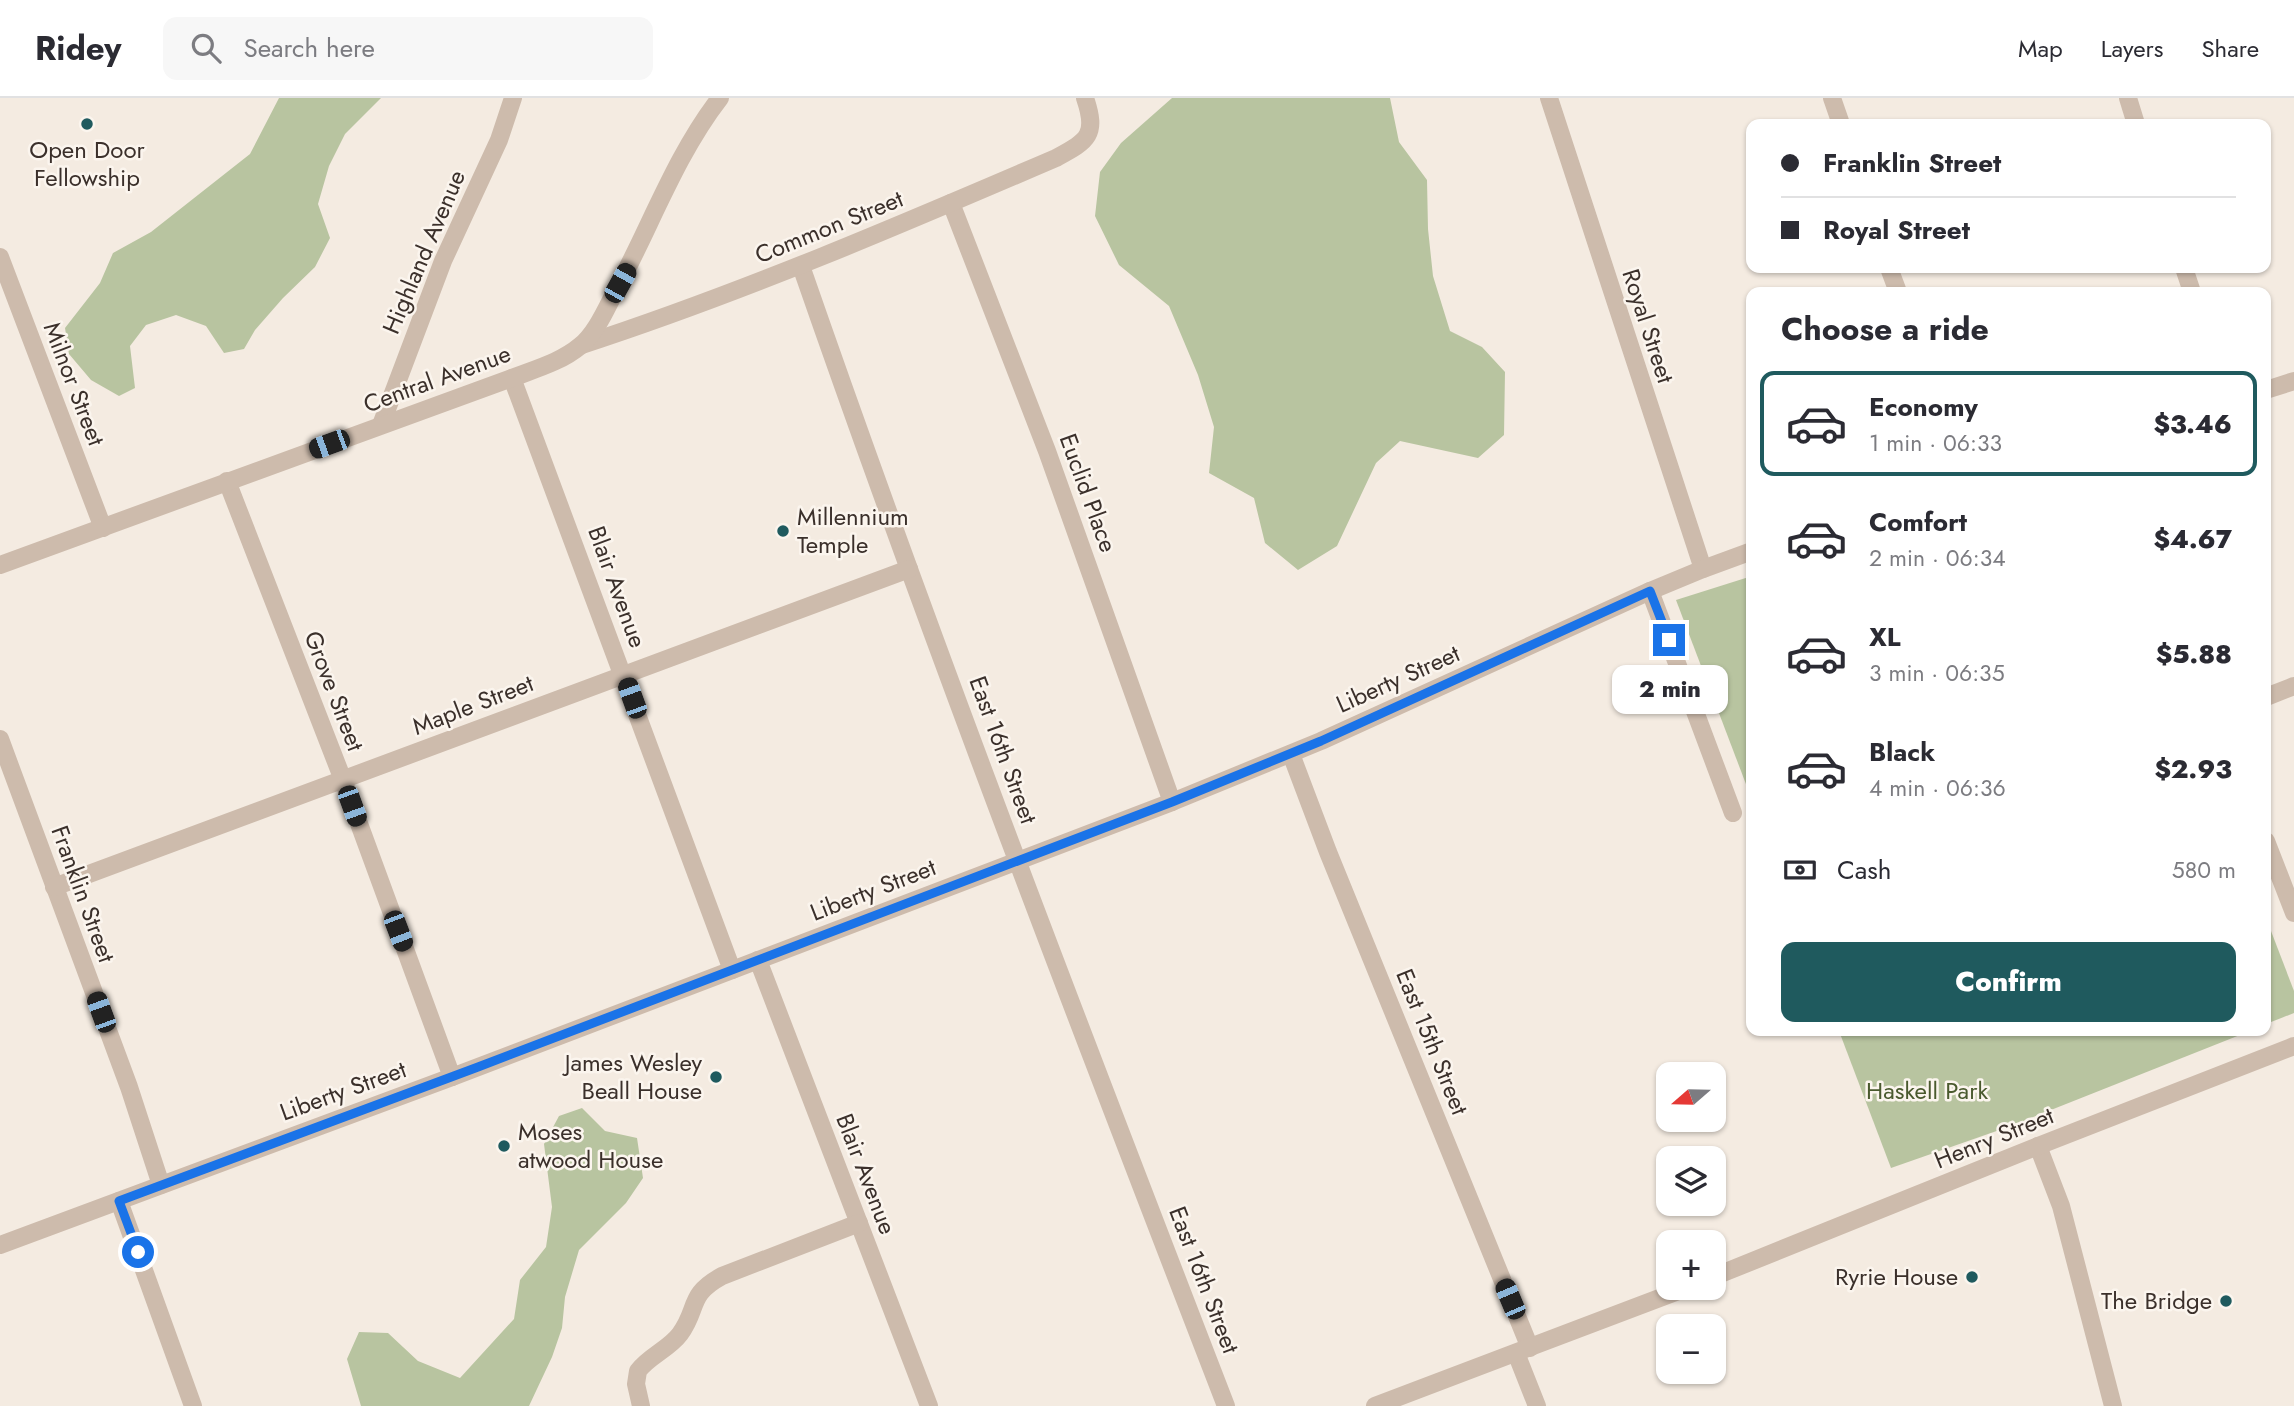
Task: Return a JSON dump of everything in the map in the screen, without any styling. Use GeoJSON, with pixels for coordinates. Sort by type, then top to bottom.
{"type":"FeatureCollection","features":[{"type":"Feature","properties":{"kind":"street","name":"Highland Avenue"},"geometry":{"type":"LineString","coordinates":[[381,425],[443,261],[499,140],[513,98]]}},
{"type":"Feature","properties":{"kind":"street","name":"Common Street"},"geometry":{"type":"LineString","coordinates":[[582,345],[666,317],[801,266],[1056,158],[1081,145],[1088,138],[1091,121],[1085,98]]}},
{"type":"Feature","properties":{"kind":"street","name":"Royal Street"},"geometry":{"type":"LineString","coordinates":[[1549,98],[1703,569]]}},
{"type":"Feature","properties":{"kind":"street"},"geometry":{"type":"LineString","coordinates":[[1832,98],[1839,119]]}},
{"type":"Feature","properties":{"kind":"street"},"geometry":{"type":"LineString","coordinates":[[2127,98],[2134,119]]}},
{"type":"Feature","properties":{"kind":"street","name":"Central Avenue"},"geometry":{"type":"LineString","coordinates":[[0,565],[512,378],[565,356],[582,345],[618,287],[683,156],[714,101]]}},
{"type":"Feature","properties":{"kind":"street","name":"Euclid Place"},"geometry":{"type":"LineString","coordinates":[[951,203],[1047,451],[1172,802]]}},
{"type":"Feature","properties":{"kind":"street","name":"Milnor Street"},"geometry":{"type":"LineString","coordinates":[[0,257],[103,528]]}},
{"type":"Feature","properties":{"kind":"street","name":"East 16th Street"},"geometry":{"type":"LineString","coordinates":[[801,266],[909,569],[1226,1406]]}},
{"type":"Feature","properties":{"kind":"street","name":"Blair Avenue"},"geometry":{"type":"LineString","coordinates":[[512,378],[732,970]]}},
{"type":"Feature","properties":{"kind":"street"},"geometry":{"type":"LineString","coordinates":[[2271,388],[2294,381]]}},
{"type":"Feature","properties":{"kind":"street","name":"Grove Street"},"geometry":{"type":"LineString","coordinates":[[227,481],[343,780],[452,1077]]}},
{"type":"Feature","properties":{"kind":"street","name":"Liberty Street"},"geometry":{"type":"LineString","coordinates":[[0,1245],[452,1077],[1172,802],[1291,754],[1650,591],[1746,553]]}},
{"type":"Feature","properties":{"kind":"street","name":"Maple Street"},"geometry":{"type":"LineString","coordinates":[[54,887],[909,569]]}},
{"type":"Feature","properties":{"kind":"street"},"geometry":{"type":"LineString","coordinates":[[1650,591],[1733,813]]}},
{"type":"Feature","properties":{"kind":"street"},"geometry":{"type":"LineString","coordinates":[[2271,694],[2294,686]]}},
{"type":"Feature","properties":{"kind":"street","name":"Franklin Street"},"geometry":{"type":"LineString","coordinates":[[0,739],[129,1087],[161,1185]]}},
{"type":"Feature","properties":{"kind":"street","name":"East 15th Street"},"geometry":{"type":"LineString","coordinates":[[1291,754],[1523,1351],[1537,1406]]}},
{"type":"Feature","properties":{"kind":"street"},"geometry":{"type":"LineString","coordinates":[[2271,854],[2294,913]]}},
{"type":"Feature","properties":{"kind":"street","name":"Blair Avenue"},"geometry":{"type":"LineString","coordinates":[[758,960],[929,1406]]}},
{"type":"Feature","properties":{"kind":"street","name":"Henry Street"},"geometry":{"type":"LineString","coordinates":[[1726,1272],[2294,1045]]}},
{"type":"Feature","properties":{"kind":"street"},"geometry":{"type":"LineString","coordinates":[[2038,1146],[2061,1206],[2113,1406]]}},
{"type":"Feature","properties":{"kind":"street"},"geometry":{"type":"LineString","coordinates":[[119,1201],[193,1406]]}},
{"type":"Feature","properties":{"kind":"street"},"geometry":{"type":"LineString","coordinates":[[641,1406],[636,1384],[638,1371],[680,1334],[699,1293],[707,1284],[859,1223]]}},
{"type":"Feature","properties":{"kind":"street"},"geometry":{"type":"LineString","coordinates":[[1375,1406],[1656,1300]]}},
{"type":"Feature","properties":{"kind":"green space"},"geometry":{"type":"Polygon","coordinates":[[[279,98],[381,98],[345,134],[329,166],[318,204],[330,238],[315,267],[255,330],[244,349],[224,353],[206,326],[176,315],[146,325],[130,346],[135,388],[119,396],[91,380],[69,354],[65,328],[100,283],[113,253],[151,232],[250,154],[279,98]]]}},
{"type":"Feature","properties":{"kind":"green space"},"geometry":{"type":"Polygon","coordinates":[[[1172,98],[1390,98],[1399,142],[1427,180],[1433,276],[1450,331],[1482,347],[1505,372],[1504,435],[1478,458],[1400,441],[1376,463],[1337,546],[1298,570],[1265,543],[1254,498],[1209,473],[1214,427],[1198,375],[1169,306],[1119,265],[1095,216],[1100,172],[1121,143],[1172,98]]]}},
{"type":"Feature","properties":{"kind":"green space"},"geometry":{"type":"Polygon","coordinates":[[[1746,578],[1746,784],[1676,600],[1746,578]]]}},
{"type":"Feature","properties":{"kind":"green space"},"geometry":{"type":"Polygon","coordinates":[[[2271,931],[2294,991],[2294,1013],[2271,1022],[2271,931]]]}},
{"type":"Feature","properties":{"kind":"green space","name":"Haskell Park"},"geometry":{"type":"Polygon","coordinates":[[[1841,1036],[2237,1036],[2008,1127],[1891,1168],[1841,1036]]]}},
{"type":"Feature","properties":{"kind":"green space"},"geometry":{"type":"Polygon","coordinates":[[[582,1108],[605,1131],[637,1138],[643,1178],[626,1203],[579,1250],[565,1297],[562,1328],[529,1406],[361,1406],[347,1359],[359,1332],[388,1333],[418,1361],[460,1378],[514,1319],[520,1280],[546,1247],[552,1207],[544,1144],[559,1116],[582,1108]]]}},
{"type":"Feature","properties":{"kind":"place","name":"Open Door Fellowship"},"geometry":{"type":"Point","coordinates":[87,124]}},
{"type":"Feature","properties":{"kind":"place","name":"Millennium Temple"},"geometry":{"type":"Point","coordinates":[783,531]}},
{"type":"Feature","properties":{"kind":"place","name":"James Wesley Beall House"},"geometry":{"type":"Point","coordinates":[716,1077]}},
{"type":"Feature","properties":{"kind":"place","name":"Moses atwood House"},"geometry":{"type":"Point","coordinates":[504,1146]}},
{"type":"Feature","properties":{"kind":"place","name":"Ryrie House"},"geometry":{"type":"Point","coordinates":[1972,1277]}},
{"type":"Feature","properties":{"kind":"place","name":"The Bridge"},"geometry":{"type":"Point","coordinates":[2226,1301]}},
{"type":"Feature","properties":{"kind":"route"},"geometry":{"type":"LineString","coordinates":[[138,1252],[119,1201],[1172,802],[1321,741],[1650,591],[1669,640]]}}]}
